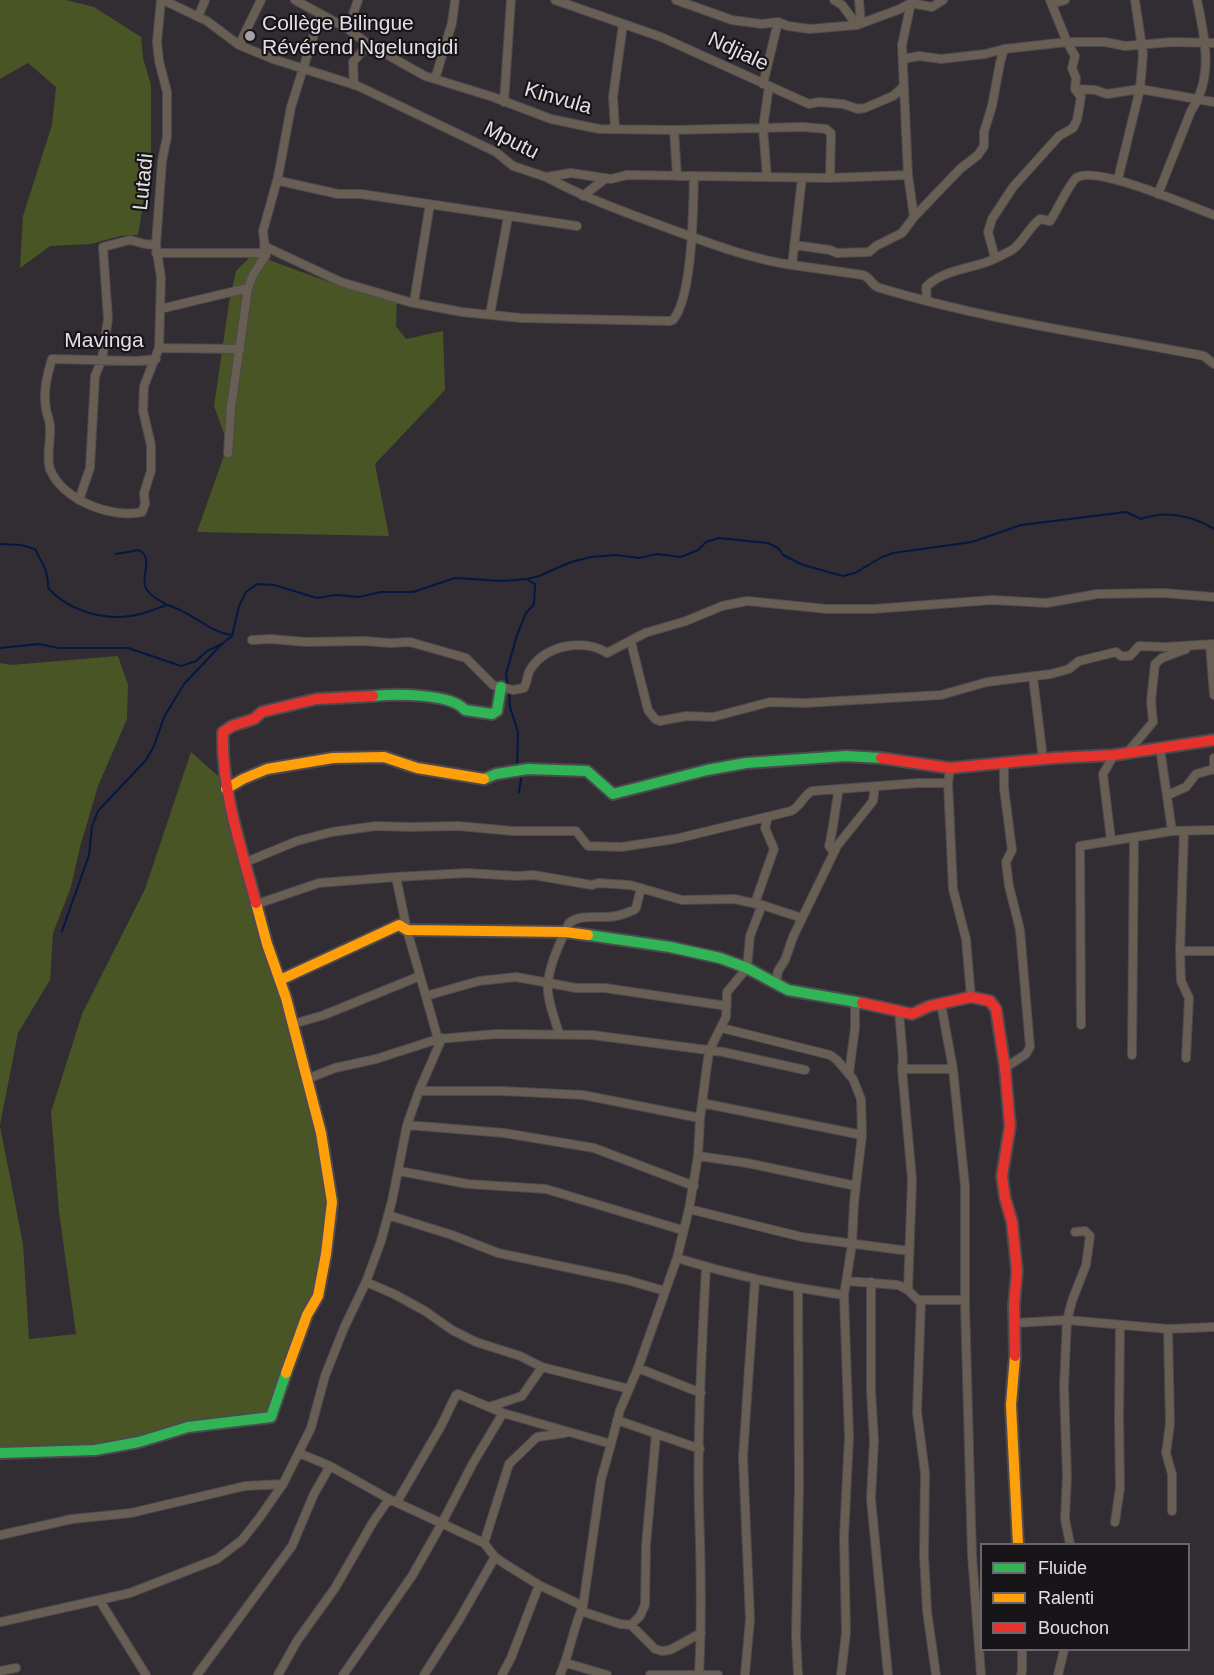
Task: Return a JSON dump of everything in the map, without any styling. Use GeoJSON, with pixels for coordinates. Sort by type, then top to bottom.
{"type":"FeatureCollection","features":[{"type":"Feature","properties":{"kind":"street","name":"Mputu"},"geometry":{"type":"LineString","coordinates":[[162,0],[198,17],[239,45],[273,59],[354,85],[496,152],[513,166],[546,177],[571,173],[606,178],[627,176],[830,178],[908,175]]}},
{"type":"Feature","properties":{"kind":"street","name":"Lutadi"},"geometry":{"type":"LineString","coordinates":[[79,500],[103,511],[124,514],[142,512],[145,504],[144,493],[150,471],[151,445],[144,411],[144,386],[159,348],[161,278],[156,249],[162,161],[167,137],[167,92],[157,42],[162,0]]}},
{"type":"Feature","properties":{"kind":"street"},"geometry":{"type":"LineString","coordinates":[[198,17],[205,0]]}},
{"type":"Feature","properties":{"kind":"street"},"geometry":{"type":"LineString","coordinates":[[239,45],[261,0]]}},
{"type":"Feature","properties":{"kind":"street","name":"Kinvula"},"geometry":{"type":"LineString","coordinates":[[295,0],[348,29],[368,44],[414,71],[435,80],[578,126],[674,130],[802,127],[826,129],[830,131],[830,178]]}},
{"type":"Feature","properties":{"kind":"street"},"geometry":{"type":"LineString","coordinates":[[348,29],[358,0]]}},
{"type":"Feature","properties":{"kind":"street"},"geometry":{"type":"LineString","coordinates":[[435,80],[452,23],[455,0]]}},
{"type":"Feature","properties":{"kind":"street"},"geometry":{"type":"LineString","coordinates":[[504,102],[511,0]]}},
{"type":"Feature","properties":{"kind":"street","name":"Ndjiale"},"geometry":{"type":"LineString","coordinates":[[555,0],[661,37],[809,104],[819,102],[843,104],[858,109],[875,105],[893,96],[903,87]]}},
{"type":"Feature","properties":{"kind":"street"},"geometry":{"type":"LineString","coordinates":[[676,0],[732,20],[762,24],[778,22],[810,29],[859,24],[911,3],[932,7],[943,0]]}},
{"type":"Feature","properties":{"kind":"street"},"geometry":{"type":"LineString","coordinates":[[834,0],[842,5],[859,24]]}},
{"type":"Feature","properties":{"kind":"street"},"geometry":{"type":"LineString","coordinates":[[859,0],[859,24]]}},
{"type":"Feature","properties":{"kind":"street"},"geometry":{"type":"LineString","coordinates":[[995,258],[988,232],[992,219],[1013,187],[1059,136],[1073,128],[1077,120],[1081,97],[1075,89],[1076,78],[1072,68],[1075,56],[1051,2],[1065,0]]}},
{"type":"Feature","properties":{"kind":"street"},"geometry":{"type":"LineString","coordinates":[[1118,179],[1140,89],[1142,44],[1135,0]]}},
{"type":"Feature","properties":{"kind":"street"},"geometry":{"type":"LineString","coordinates":[[1158,194],[1191,111],[1200,99],[1205,86],[1210,42],[1197,0]]}},
{"type":"Feature","properties":{"kind":"street"},"geometry":{"type":"LineString","coordinates":[[911,3],[903,41],[903,87],[908,175],[914,217]]}},
{"type":"Feature","properties":{"kind":"street"},"geometry":{"type":"LineString","coordinates":[[228,453],[231,407],[248,288],[265,249],[263,231],[278,177],[291,107],[320,15]]}},
{"type":"Feature","properties":{"kind":"street"},"geometry":{"type":"LineString","coordinates":[[767,177],[763,128],[766,85],[778,22]]}},
{"type":"Feature","properties":{"kind":"street"},"geometry":{"type":"LineString","coordinates":[[615,128],[613,97],[623,24]]}},
{"type":"Feature","properties":{"kind":"street"},"geometry":{"type":"LineString","coordinates":[[903,59],[919,56],[941,59],[1067,42],[1105,42],[1125,46],[1210,42]]}},
{"type":"Feature","properties":{"kind":"street"},"geometry":{"type":"LineString","coordinates":[[354,85],[352,62],[368,44]]}},
{"type":"Feature","properties":{"kind":"street"},"geometry":{"type":"LineString","coordinates":[[794,245],[837,253],[869,252],[902,233],[914,217],[960,169],[978,155],[984,146],[984,132],[1004,49]]}},
{"type":"Feature","properties":{"kind":"street"},"geometry":{"type":"LineString","coordinates":[[1075,89],[1095,90],[1107,94],[1140,89],[1214,102]]}},
{"type":"Feature","properties":{"kind":"street"},"geometry":{"type":"LineString","coordinates":[[674,130],[677,176]]}},
{"type":"Feature","properties":{"kind":"street"},"geometry":{"type":"LineString","coordinates":[[927,301],[926,287],[934,280],[995,258],[1018,246],[1021,239],[1040,219],[1050,221],[1076,178],[1088,174],[1118,179],[1214,215]]}},
{"type":"Feature","properties":{"kind":"street"},"geometry":{"type":"LineString","coordinates":[[79,500],[90,468],[94,376],[102,359],[108,319],[103,247],[130,240],[156,249],[265,249],[341,282],[414,302],[462,312],[521,318],[651,322],[673,320],[681,306],[684,292],[692,237],[694,176]]}},
{"type":"Feature","properties":{"kind":"street"},"geometry":{"type":"LineString","coordinates":[[278,177],[280,181],[339,194],[361,194],[577,226]]}},
{"type":"Feature","properties":{"kind":"street"},"geometry":{"type":"LineString","coordinates":[[546,177],[583,196],[692,237],[765,260],[838,273],[863,275],[868,277],[877,288],[927,301],[1098,338],[1204,356],[1214,364]]}},
{"type":"Feature","properties":{"kind":"street"},"geometry":{"type":"LineString","coordinates":[[583,196],[606,178]]}},
{"type":"Feature","properties":{"kind":"street"},"geometry":{"type":"LineString","coordinates":[[792,265],[802,178]]}},
{"type":"Feature","properties":{"kind":"street"},"geometry":{"type":"LineString","coordinates":[[414,302],[430,204]]}},
{"type":"Feature","properties":{"kind":"street"},"geometry":{"type":"LineString","coordinates":[[490,314],[508,217]]}},
{"type":"Feature","properties":{"kind":"street"},"geometry":{"type":"LineString","coordinates":[[159,309],[248,288]]}},
{"type":"Feature","properties":{"kind":"street"},"geometry":{"type":"LineString","coordinates":[[159,348],[240,349]]}},
{"type":"Feature","properties":{"kind":"street","name":"Mavinga"},"geometry":{"type":"LineString","coordinates":[[79,500],[61,485],[50,469],[50,428],[45,386],[52,359],[102,359],[154,363]]}},
{"type":"Feature","properties":{"kind":"street"},"geometry":{"type":"LineString","coordinates":[[252,640],[390,643],[405,641],[466,658],[491,684],[506,689],[524,688],[530,670],[554,649],[597,647],[607,653],[645,633],[747,601],[828,609],[873,609],[992,600],[1052,603],[1097,594],[1163,593],[1214,597]]}},
{"type":"Feature","properties":{"kind":"street"},"geometry":{"type":"LineString","coordinates":[[631,642],[648,710],[654,719],[660,722],[686,716],[721,716],[771,702],[805,703],[940,695],[987,681],[1033,677],[1067,670],[1079,661],[1116,652],[1121,656],[1130,656],[1139,646],[1212,644],[1214,695]]}},
{"type":"Feature","properties":{"kind":"street"},"geometry":{"type":"LineString","coordinates":[[1127,753],[1153,722],[1150,701],[1155,664],[1162,658],[1190,646]]}},
{"type":"Feature","properties":{"kind":"street"},"geometry":{"type":"LineString","coordinates":[[1033,677],[1043,759]]}},
{"type":"Feature","properties":{"kind":"street"},"geometry":{"type":"LineString","coordinates":[[0,1453],[95,1450],[139,1442],[188,1427],[271,1417],[307,1315],[318,1296],[332,1210],[321,1133],[293,1024],[256,904],[226,789],[222,756],[223,732],[228,727],[255,720],[262,712],[316,699],[394,695],[452,702],[460,704],[465,710],[492,714],[498,708],[506,689]]}},
{"type":"Feature","properties":{"kind":"street"},"geometry":{"type":"LineString","coordinates":[[226,789],[267,769],[333,758],[384,757],[417,768],[482,780],[496,774],[540,768],[587,771],[594,775],[608,792],[613,794],[746,763],[810,758],[873,757],[950,768],[1114,755],[1214,740]]}},
{"type":"Feature","properties":{"kind":"street"},"geometry":{"type":"LineString","coordinates":[[1160,748],[1172,831]]}},
{"type":"Feature","properties":{"kind":"street"},"geometry":{"type":"LineString","coordinates":[[1111,840],[1103,774],[1114,755]]}},
{"type":"Feature","properties":{"kind":"street"},"geometry":{"type":"LineString","coordinates":[[1168,795],[1182,790],[1196,774],[1214,770],[1212,762],[1214,758]]}},
{"type":"Feature","properties":{"kind":"street"},"geometry":{"type":"LineString","coordinates":[[1004,764],[1004,788],[1012,850],[1006,862],[1009,886],[1020,930],[1030,1047],[1026,1054],[1005,1068]]}},
{"type":"Feature","properties":{"kind":"street"},"geometry":{"type":"LineString","coordinates":[[950,768],[948,783],[953,889],[966,939],[971,997]]}},
{"type":"Feature","properties":{"kind":"street"},"geometry":{"type":"LineString","coordinates":[[246,862],[297,841],[332,832],[375,826],[458,826],[513,831],[576,831],[588,846],[621,847],[675,839],[768,817],[795,809],[810,792],[918,783],[948,783]]}},
{"type":"Feature","properties":{"kind":"street"},"geometry":{"type":"LineString","coordinates":[[776,983],[778,971],[786,960],[793,937],[838,844],[873,801],[875,786]]}},
{"type":"Feature","properties":{"kind":"street"},"geometry":{"type":"LineString","coordinates":[[834,852],[829,846],[839,789]]}},
{"type":"Feature","properties":{"kind":"street"},"geometry":{"type":"LineString","coordinates":[[560,1675],[566,1663],[582,1608],[602,1480],[610,1444],[677,1258],[694,1186],[709,1051],[726,1017],[728,992],[747,968],[750,936],[774,849],[765,828],[768,817]]}},
{"type":"Feature","properties":{"kind":"street"},"geometry":{"type":"LineString","coordinates":[[1081,1025],[1080,846],[1172,831],[1214,830]]}},
{"type":"Feature","properties":{"kind":"street"},"geometry":{"type":"LineString","coordinates":[[1184,831],[1180,951],[1181,981],[1189,998],[1186,1058]]}},
{"type":"Feature","properties":{"kind":"street"},"geometry":{"type":"LineString","coordinates":[[1132,1055],[1134,838]]}},
{"type":"Feature","properties":{"kind":"street"},"geometry":{"type":"LineString","coordinates":[[256,904],[321,882],[467,873],[533,875],[592,885],[595,883],[625,885],[682,900],[725,898],[759,904],[802,918]]}},
{"type":"Feature","properties":{"kind":"street"},"geometry":{"type":"LineString","coordinates":[[0,1622],[130,1593],[217,1560],[242,1540],[283,1484],[310,1428],[344,1328],[366,1282],[381,1241],[399,1171],[407,1125],[440,1038],[407,930],[396,877]]}},
{"type":"Feature","properties":{"kind":"street"},"geometry":{"type":"LineString","coordinates":[[559,1033],[548,994],[548,982],[569,923],[602,915],[614,916],[634,910],[641,888]]}},
{"type":"Feature","properties":{"kind":"street"},"geometry":{"type":"LineString","coordinates":[[280,980],[399,925],[407,930],[565,932],[701,953],[747,968],[796,992],[914,1014],[930,1005],[971,997],[987,999],[995,1006],[1005,1068],[1010,1126],[1002,1176],[1012,1222],[1017,1264],[1011,1405],[1017,1543]]}},
{"type":"Feature","properties":{"kind":"street"},"geometry":{"type":"LineString","coordinates":[[1180,951],[1214,951]]}},
{"type":"Feature","properties":{"kind":"street"},"geometry":{"type":"LineString","coordinates":[[293,1024],[324,1015],[420,976]]}},
{"type":"Feature","properties":{"kind":"street"},"geometry":{"type":"LineString","coordinates":[[426,996],[462,985],[508,977],[523,977],[583,989],[605,988],[727,1006]]}},
{"type":"Feature","properties":{"kind":"street"},"geometry":{"type":"LineString","coordinates":[[849,1073],[855,1028],[855,1003]]}},
{"type":"Feature","properties":{"kind":"street"},"geometry":{"type":"LineString","coordinates":[[941,1004],[953,1069],[965,1186],[965,1300],[972,1555],[981,1675]]}},
{"type":"Feature","properties":{"kind":"street"},"geometry":{"type":"LineString","coordinates":[[899,1011],[913,1208],[908,1290]]}},
{"type":"Feature","properties":{"kind":"street"},"geometry":{"type":"LineString","coordinates":[[722,1028],[830,1055],[849,1073],[859,1090],[861,1099],[862,1134],[852,1244],[844,1294],[849,1437],[844,1536],[846,1633],[841,1675]]}},
{"type":"Feature","properties":{"kind":"street"},"geometry":{"type":"LineString","coordinates":[[307,1079],[335,1068],[376,1059],[440,1038],[497,1034],[592,1035],[737,1055],[805,1070]]}},
{"type":"Feature","properties":{"kind":"street"},"geometry":{"type":"LineString","coordinates":[[902,1069],[953,1069]]}},
{"type":"Feature","properties":{"kind":"street"},"geometry":{"type":"LineString","coordinates":[[419,1091],[502,1090],[584,1095],[700,1118]]}},
{"type":"Feature","properties":{"kind":"street"},"geometry":{"type":"LineString","coordinates":[[702,1103],[862,1134]]}},
{"type":"Feature","properties":{"kind":"street"},"geometry":{"type":"LineString","coordinates":[[407,1125],[504,1133],[594,1148],[694,1186]]}},
{"type":"Feature","properties":{"kind":"street"},"geometry":{"type":"LineString","coordinates":[[698,1156],[747,1163],[856,1186]]}},
{"type":"Feature","properties":{"kind":"street"},"geometry":{"type":"LineString","coordinates":[[399,1171],[468,1184],[546,1189],[682,1230]]}},
{"type":"Feature","properties":{"kind":"street"},"geometry":{"type":"LineString","coordinates":[[688,1209],[802,1237],[909,1251]]}},
{"type":"Feature","properties":{"kind":"street"},"geometry":{"type":"LineString","coordinates":[[388,1215],[452,1235],[498,1253],[627,1280],[665,1291]]}},
{"type":"Feature","properties":{"kind":"street"},"geometry":{"type":"LineString","coordinates":[[1070,1543],[1065,1519],[1067,1476],[1064,1386],[1067,1320],[1072,1300],[1086,1265],[1090,1236],[1086,1231],[1075,1232]]}},
{"type":"Feature","properties":{"kind":"street"},"geometry":{"type":"LineString","coordinates":[[677,1258],[755,1280],[798,1289],[844,1294]]}},
{"type":"Feature","properties":{"kind":"street"},"geometry":{"type":"LineString","coordinates":[[699,1674],[701,1633],[700,1449],[706,1267]]}},
{"type":"Feature","properties":{"kind":"street"},"geometry":{"type":"LineString","coordinates":[[745,1675],[750,1619],[743,1457],[755,1280]]}},
{"type":"Feature","properties":{"kind":"street"},"geometry":{"type":"LineString","coordinates":[[847,1281],[898,1285],[908,1290],[918,1300],[965,1300]]}},
{"type":"Feature","properties":{"kind":"street"},"geometry":{"type":"LineString","coordinates":[[366,1282],[414,1305],[452,1330],[476,1342],[520,1356],[542,1367],[629,1389]]}},
{"type":"Feature","properties":{"kind":"street"},"geometry":{"type":"LineString","coordinates":[[871,1282],[871,1391],[874,1441],[870,1499],[888,1675]]}},
{"type":"Feature","properties":{"kind":"street"},"geometry":{"type":"LineString","coordinates":[[798,1289],[799,1487],[796,1635],[798,1675]]}},
{"type":"Feature","properties":{"kind":"street"},"geometry":{"type":"LineString","coordinates":[[921,1300],[917,1412],[925,1473],[924,1555],[927,1611],[936,1675]]}},
{"type":"Feature","properties":{"kind":"street"},"geometry":{"type":"LineString","coordinates":[[1015,1323],[1067,1320],[1168,1329],[1214,1327]]}},
{"type":"Feature","properties":{"kind":"street"},"geometry":{"type":"LineString","coordinates":[[1116,1522],[1120,1488],[1120,1325]]}},
{"type":"Feature","properties":{"kind":"street"},"geometry":{"type":"LineString","coordinates":[[1168,1329],[1170,1424],[1166,1447],[1172,1474],[1172,1511]]}},
{"type":"Feature","properties":{"kind":"street"},"geometry":{"type":"LineString","coordinates":[[489,1407],[522,1396],[542,1367]]}},
{"type":"Feature","properties":{"kind":"street"},"geometry":{"type":"LineString","coordinates":[[638,1368],[701,1394]]}},
{"type":"Feature","properties":{"kind":"street"},"geometry":{"type":"LineString","coordinates":[[278,1675],[297,1641],[335,1588],[373,1522],[393,1501],[441,1426],[456,1395],[461,1394],[503,1413],[610,1444]]}},
{"type":"Feature","properties":{"kind":"street"},"geometry":{"type":"LineString","coordinates":[[343,1675],[412,1576],[473,1463],[503,1413]]}},
{"type":"Feature","properties":{"kind":"street"},"geometry":{"type":"LineString","coordinates":[[617,1420],[700,1449]]}},
{"type":"Feature","properties":{"kind":"street"},"geometry":{"type":"LineString","coordinates":[[484,1543],[508,1464],[537,1437],[570,1432]]}},
{"type":"Feature","properties":{"kind":"street"},"geometry":{"type":"LineString","coordinates":[[632,1625],[640,1616],[645,1605],[646,1545],[656,1434]]}},
{"type":"Feature","properties":{"kind":"street"},"geometry":{"type":"LineString","coordinates":[[299,1453],[330,1466],[393,1501],[484,1543],[495,1557],[540,1585],[582,1608],[620,1624],[632,1625],[655,1649],[670,1650],[701,1633]]}},
{"type":"Feature","properties":{"kind":"street"},"geometry":{"type":"LineString","coordinates":[[197,1675],[292,1546],[314,1494],[330,1466]]}},
{"type":"Feature","properties":{"kind":"street"},"geometry":{"type":"LineString","coordinates":[[0,1535],[72,1519],[131,1513],[245,1486],[283,1484]]}},
{"type":"Feature","properties":{"kind":"street"},"geometry":{"type":"LineString","coordinates":[[424,1675],[495,1557]]}},
{"type":"Feature","properties":{"kind":"street"},"geometry":{"type":"LineString","coordinates":[[502,1675],[540,1585]]}},
{"type":"Feature","properties":{"kind":"street"},"geometry":{"type":"LineString","coordinates":[[100,1601],[146,1675]]}},
{"type":"Feature","properties":{"kind":"street"},"geometry":{"type":"LineString","coordinates":[[1021,1675],[1022,1651]]}},
{"type":"Feature","properties":{"kind":"street"},"geometry":{"type":"LineString","coordinates":[[1058,1675],[1064,1651]]}},
{"type":"Feature","properties":{"kind":"street"},"geometry":{"type":"LineString","coordinates":[[566,1663],[607,1675]]}},
{"type":"Feature","properties":{"kind":"street"},"geometry":{"type":"LineString","coordinates":[[0,1671],[16,1668]]}},
{"type":"Feature","properties":{"kind":"street"},"geometry":{"type":"LineString","coordinates":[[650,1675],[718,1675]]}},
{"type":"Feature","properties":{"kind":"green space"},"geometry":{"type":"Polygon","coordinates":[[[0,0],[66,0],[94,7],[141,37],[143,58],[151,85],[151,155],[138,235],[120,236],[91,244],[50,246],[20,268],[23,216],[52,125],[56,87],[28,63],[0,79],[0,0]]]}},
{"type":"Feature","properties":{"kind":"green space"},"geometry":{"type":"Polygon","coordinates":[[[251,256],[269,260],[340,286],[397,298],[396,326],[406,339],[443,331],[445,390],[375,464],[389,536],[197,532],[228,444],[214,406],[236,271],[251,256]]]}},
{"type":"Feature","properties":{"kind":"green space"},"geometry":{"type":"Polygon","coordinates":[[[118,656],[128,685],[127,719],[98,786],[71,887],[53,933],[50,980],[18,1033],[0,1125],[0,663],[11,665],[118,656]]]}},
{"type":"Feature","properties":{"kind":"green space"},"geometry":{"type":"Polygon","coordinates":[[[191,752],[225,782],[295,1037],[329,1193],[326,1251],[310,1311],[270,1417],[180,1432],[83,1453],[0,1456],[0,1126],[23,1244],[29,1339],[76,1334],[59,1212],[51,1112],[82,1014],[145,889],[191,752]]]}},
{"type":"Feature","properties":{"kind":"waterway"},"geometry":{"type":"LineString","coordinates":[[0,648],[39,644],[58,648],[128,648],[181,666],[196,661],[207,651],[232,636],[239,606],[246,592],[257,584],[274,585],[317,598],[336,595],[359,597],[381,592],[413,592],[455,578],[502,581],[527,579],[591,557],[616,555],[639,558],[657,554],[681,557],[698,550],[706,542],[719,538],[768,543],[778,548],[783,555],[803,565],[843,576],[855,573],[893,553],[972,542],[1021,525],[1126,512],[1141,519],[1160,515],[1179,515],[1197,520],[1214,529]]}},
{"type":"Feature","properties":{"kind":"waterway"},"geometry":{"type":"LineString","coordinates":[[0,544],[21,545],[35,549],[46,572],[48,588],[63,601],[81,610],[101,616],[127,617],[167,605],[222,633],[231,635]]}},
{"type":"Feature","properties":{"kind":"waterway"},"geometry":{"type":"LineString","coordinates":[[116,554],[139,550],[143,553],[146,561],[144,581],[146,589],[167,605]]}},
{"type":"Feature","properties":{"kind":"waterway"},"geometry":{"type":"LineString","coordinates":[[508,687],[506,674],[517,635],[526,613],[534,604],[535,584],[528,580]]}},
{"type":"Feature","properties":{"kind":"waterway"},"geometry":{"type":"LineString","coordinates":[[62,931],[89,855],[92,826],[98,811],[146,760],[154,746],[164,717],[184,684],[220,646]]}},
{"type":"Feature","properties":{"kind":"waterway"},"geometry":{"type":"LineString","coordinates":[[509,692],[510,707],[518,732],[517,767]]}},
{"type":"Feature","properties":{"kind":"waterway"},"geometry":{"type":"LineString","coordinates":[[519,792],[520,775]]}},
{"type":"Feature","properties":{"kind":"traffic: fast"},"geometry":{"type":"LineString","coordinates":[[373,696],[422,696],[448,700],[465,710],[492,714],[497,711],[501,687]]}},
{"type":"Feature","properties":{"kind":"traffic: fast"},"geometry":{"type":"LineString","coordinates":[[484,779],[496,774],[528,769],[587,771],[613,794],[707,770],[746,763],[846,756],[881,758]]}},
{"type":"Feature","properties":{"kind":"traffic: fast"},"geometry":{"type":"LineString","coordinates":[[588,935],[670,947],[720,958],[747,968],[788,990],[862,1003]]}},
{"type":"Feature","properties":{"kind":"traffic: fast"},"geometry":{"type":"LineString","coordinates":[[0,1453],[95,1450],[139,1442],[188,1427],[271,1417],[286,1373]]}},
{"type":"Feature","properties":{"kind":"traffic: slow"},"geometry":{"type":"LineString","coordinates":[[226,789],[267,769],[333,758],[384,757],[417,768],[484,779]]}},
{"type":"Feature","properties":{"kind":"traffic: slow"},"geometry":{"type":"LineString","coordinates":[[256,903],[267,944],[286,998],[321,1133],[332,1202],[318,1296],[307,1315],[286,1373]]}},
{"type":"Feature","properties":{"kind":"traffic: slow"},"geometry":{"type":"LineString","coordinates":[[280,980],[399,925],[407,930],[565,932],[588,935]]}},
{"type":"Feature","properties":{"kind":"traffic: slow"},"geometry":{"type":"LineString","coordinates":[[1015,1356],[1011,1405],[1018,1543]]}},
{"type":"Feature","properties":{"kind":"traffic: jam"},"geometry":{"type":"LineString","coordinates":[[256,903],[238,840],[229,797],[223,754],[223,732],[232,726],[254,719],[262,712],[316,699],[373,696]]}},
{"type":"Feature","properties":{"kind":"traffic: jam"},"geometry":{"type":"LineString","coordinates":[[881,758],[950,768],[1114,755],[1214,740]]}},
{"type":"Feature","properties":{"kind":"traffic: jam"},"geometry":{"type":"LineString","coordinates":[[862,1003],[912,1014],[930,1006],[971,997],[990,1001],[996,1009],[1005,1068],[1010,1126],[1002,1176],[1012,1222],[1017,1271],[1014,1305],[1015,1356]]}},
{"type":"Feature","properties":{"kind":"place","name":"Collège Bilingue Révérend Ngelungidi"},"geometry":{"type":"Point","coordinates":[250,36]}}]}
